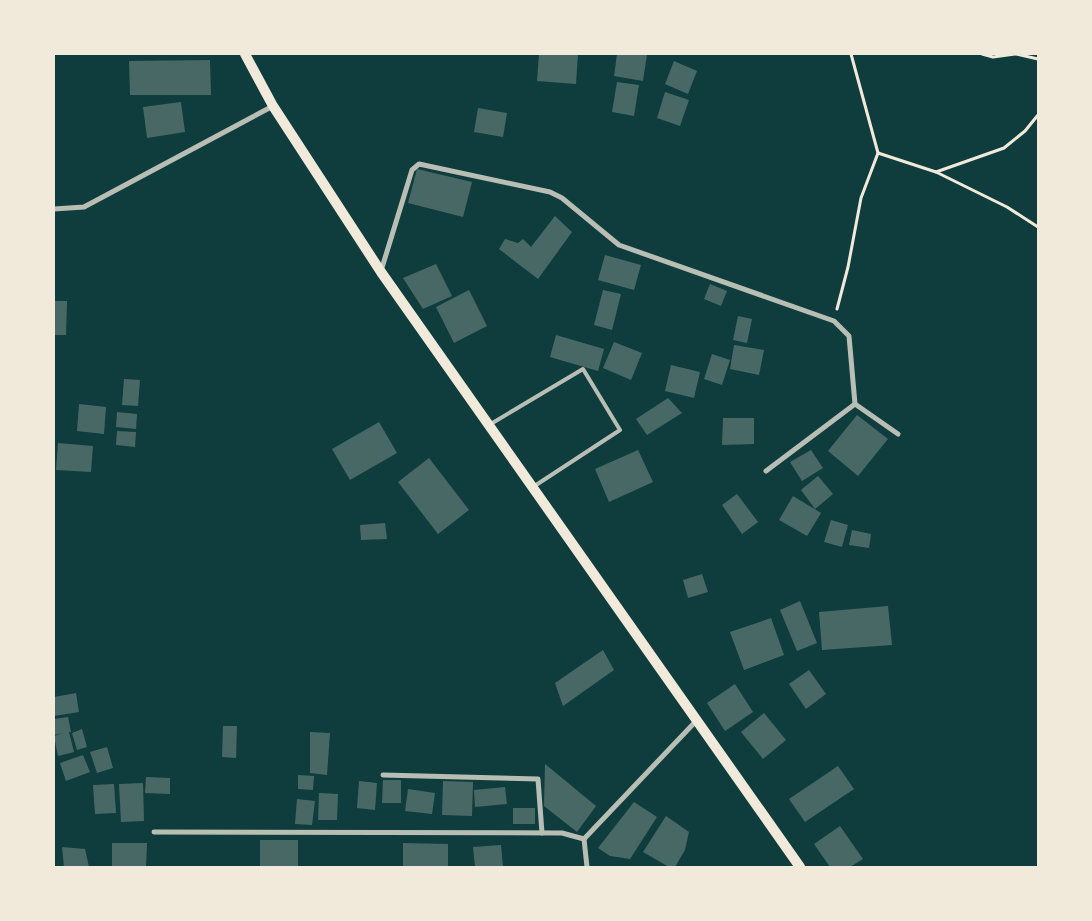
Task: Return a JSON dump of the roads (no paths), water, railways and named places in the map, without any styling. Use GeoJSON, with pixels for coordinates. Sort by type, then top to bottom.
{"type":"FeatureCollection","features":[{"type":"Feature","properties":{"kind":"main road"},"geometry":{"type":"LineString","coordinates":[[244,54],[273,106],[381,272],[800,867]]}},
{"type":"Feature","properties":{"kind":"street"},"geometry":{"type":"LineString","coordinates":[[54,209],[84,208],[273,106]]}},
{"type":"Feature","properties":{"kind":"street"},"geometry":{"type":"LineString","coordinates":[[381,272],[412,170],[419,164],[550,192],[562,198],[619,244],[834,321],[849,336],[855,404]]}},
{"type":"Feature","properties":{"kind":"street"},"geometry":{"type":"LineString","coordinates":[[855,404],[898,434]]}},
{"type":"Feature","properties":{"kind":"street"},"geometry":{"type":"LineString","coordinates":[[766,471],[855,404]]}},
{"type":"Feature","properties":{"kind":"street"},"geometry":{"type":"LineString","coordinates":[[587,867],[584,839],[697,720]]}},
{"type":"Feature","properties":{"kind":"street"},"geometry":{"type":"LineString","coordinates":[[383,775],[538,778],[542,833]]}},
{"type":"Feature","properties":{"kind":"street"},"geometry":{"type":"LineString","coordinates":[[154,832],[562,833],[584,839]]}},
{"type":"Feature","properties":{"kind":"lane"},"geometry":{"type":"LineString","coordinates":[[489,424],[583,369],[620,430],[533,488]]}}]}
